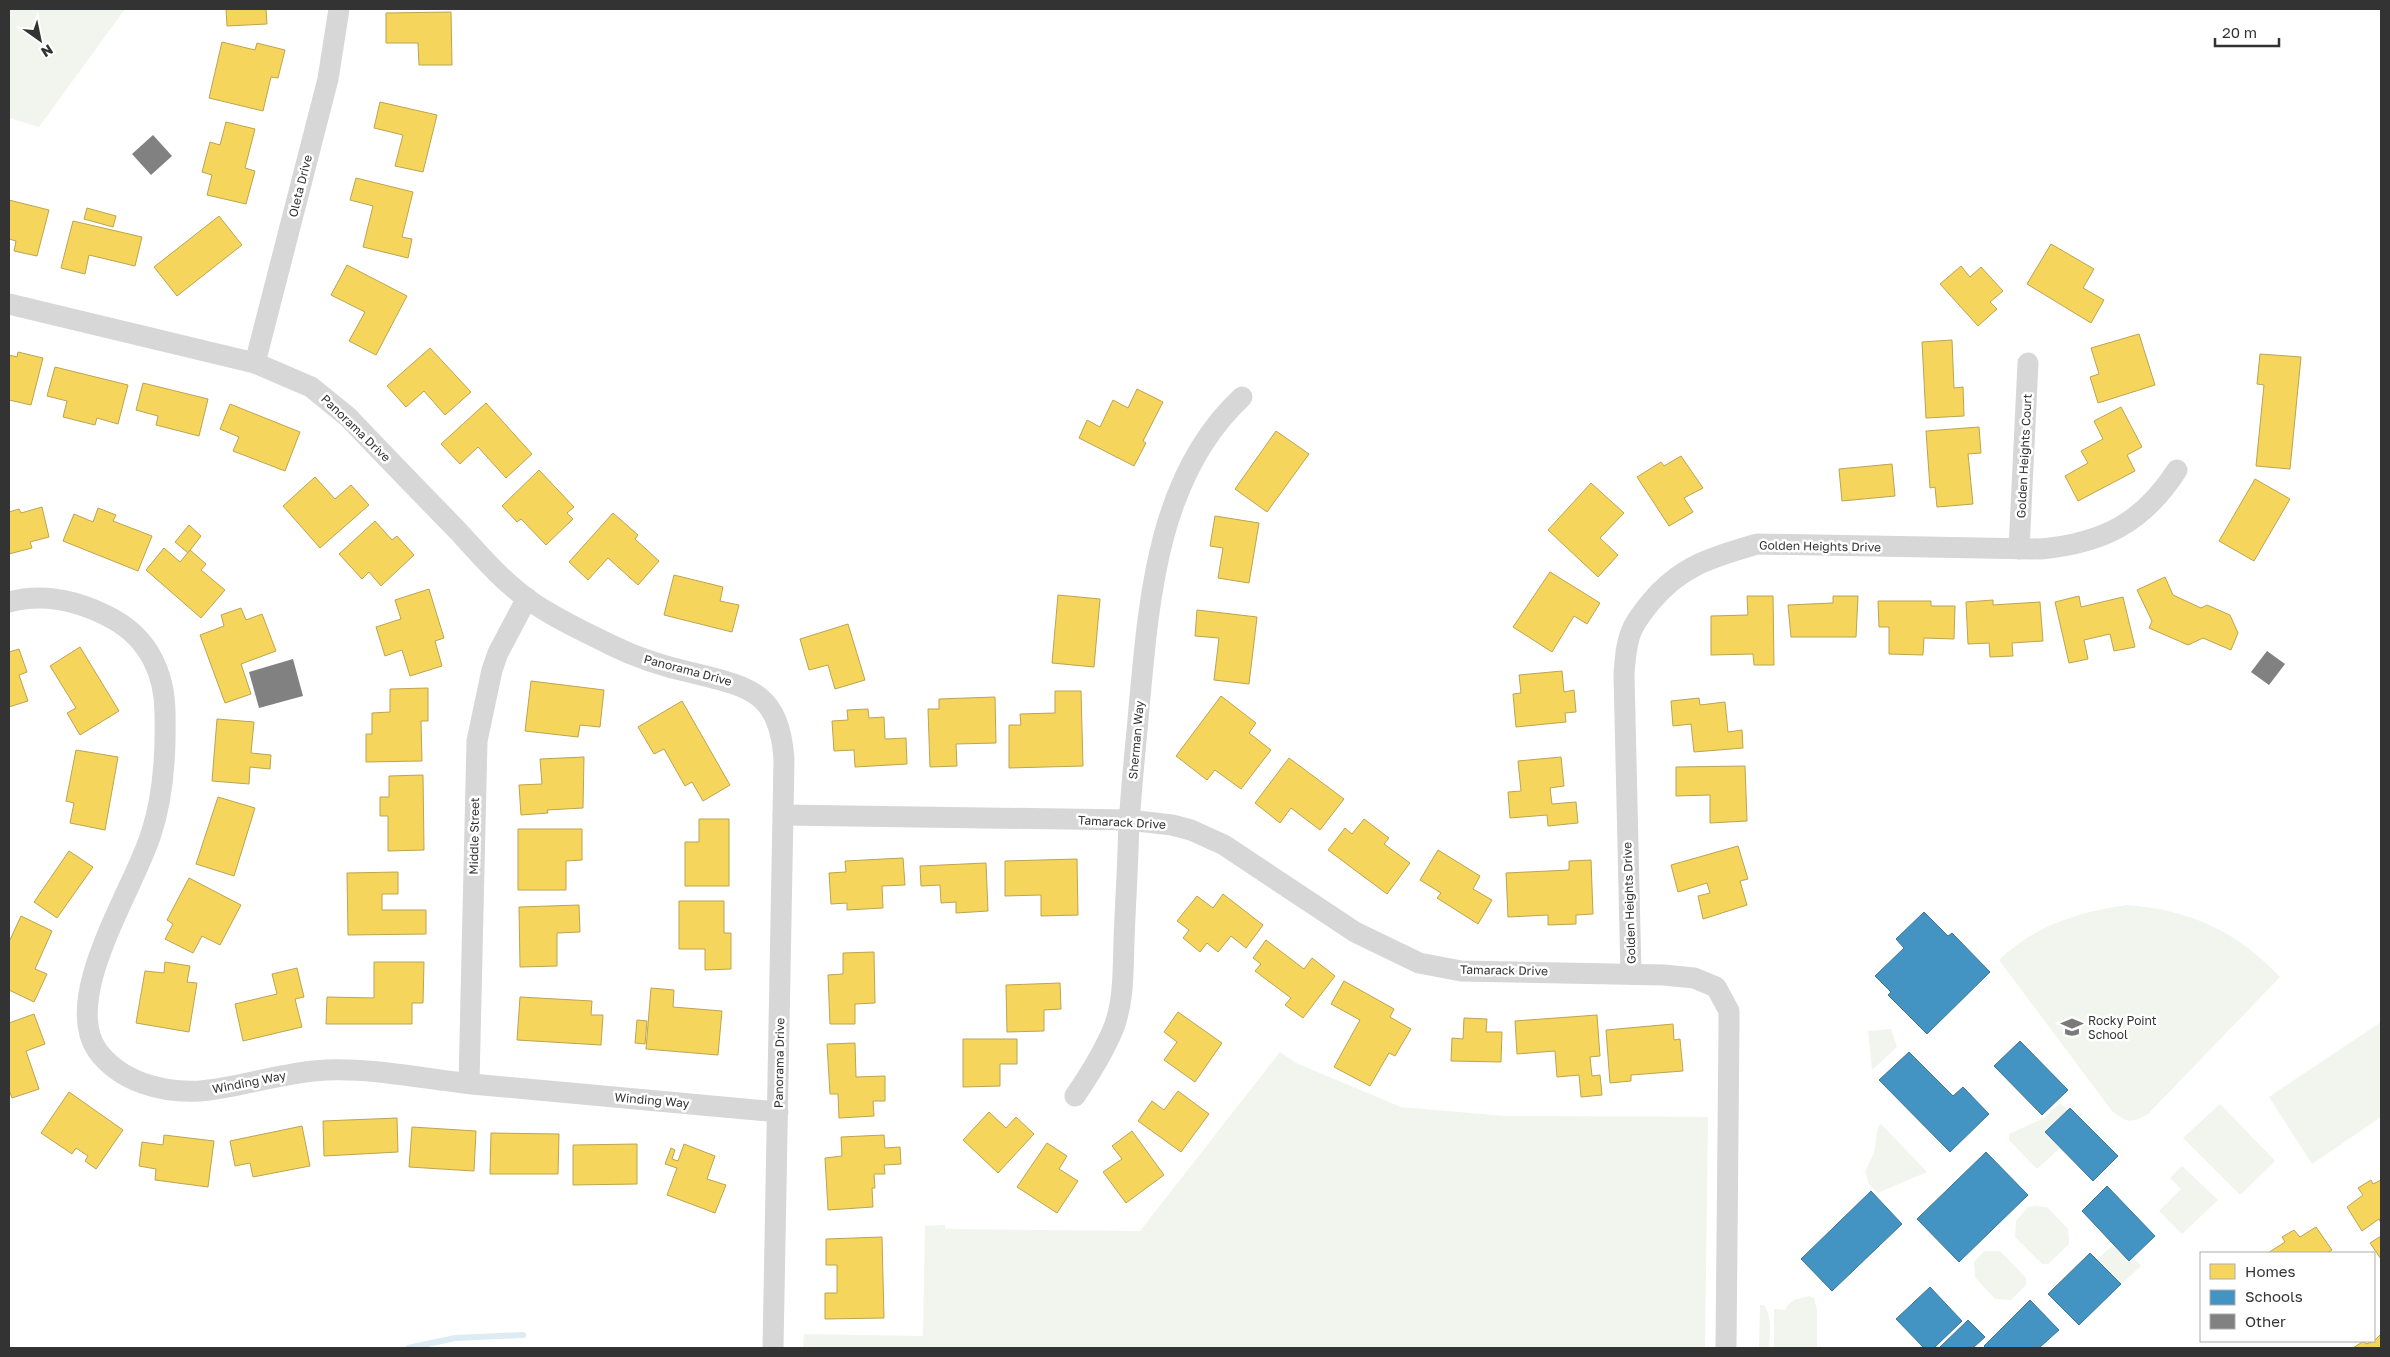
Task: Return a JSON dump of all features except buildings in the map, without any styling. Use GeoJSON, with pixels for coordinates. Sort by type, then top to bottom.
{"type":"FeatureCollection","features":[{"type":"Feature","properties":{"kind":"street","name":"Oleta Drive"},"geometry":{"type":"LineString","coordinates":[[255,363],[328,79],[339,9]]}},
{"type":"Feature","properties":{"kind":"street","name":"Panorama Drive"},"geometry":{"type":"LineString","coordinates":[[9,304],[255,363],[296,379],[330,401],[497,572],[542,609],[630,653],[674,669],[731,681],[755,694],[774,714],[782,740],[784,759],[774,1348]]}},
{"type":"Feature","properties":{"kind":"street","name":"Golden Heights Court"},"geometry":{"type":"LineString","coordinates":[[2020,549],[2028,363]]}},
{"type":"Feature","properties":{"kind":"street","name":"Sherman Way"},"geometry":{"type":"LineString","coordinates":[[1075,1096],[1103,1052],[1114,1026],[1120,1003],[1123,973],[1129,820],[1145,645],[1154,580],[1167,522],[1186,476],[1200,450],[1230,409],[1242,397]]}},
{"type":"Feature","properties":{"kind":"street","name":"Golden Heights Drive"},"geometry":{"type":"LineString","coordinates":[[1631,974],[1624,674],[1631,631],[1640,615],[1664,586],[1694,565],[1756,544],[2020,549],[2061,547],[2113,532],[2145,509],[2163,493],[2178,470]]}},
{"type":"Feature","properties":{"kind":"street","name":"Winding Way"},"geometry":{"type":"LineString","coordinates":[[9,602],[39,598],[59,598],[109,617],[124,625],[145,645],[163,682],[166,699],[165,753],[161,793],[155,818],[142,859],[92,975],[87,994],[86,1012],[90,1034],[97,1049],[110,1064],[132,1079],[150,1086],[176,1091],[226,1088],[277,1076],[326,1070],[373,1072],[469,1083],[778,1112]]}},
{"type":"Feature","properties":{"kind":"street","name":"Middle Street"},"geometry":{"type":"LineString","coordinates":[[469,1083],[477,741],[492,670],[498,653],[527,598]]}},
{"type":"Feature","properties":{"kind":"street","name":"Tamarack Drive"},"geometry":{"type":"LineString","coordinates":[[783,815],[1129,820],[1172,825],[1191,830],[1224,845],[1355,932],[1419,963],[1461,970],[1664,974],[1706,981],[1716,987],[1729,1011],[1730,1107],[1726,1348]]}},
{"type":"Feature","properties":{"kind":"shaded area"},"geometry":{"type":"Polygon","coordinates":[[[9,9],[125,9],[39,127],[9,118],[9,9]]]}},
{"type":"Feature","properties":{"kind":"shaded area"},"geometry":{"type":"Polygon","coordinates":[[[2127,905],[2171,912],[2211,926],[2247,947],[2280,977],[2147,1115],[2132,1121],[2121,1118],[2112,1111],[1999,960],[2028,938],[2058,922],[2075,916],[2127,905]]]}},
{"type":"Feature","properties":{"kind":"shaded area"},"geometry":{"type":"Polygon","coordinates":[[[2381,1022],[2381,1117],[2312,1164],[2269,1097],[2381,1022]]]}},
{"type":"Feature","properties":{"kind":"shaded area"},"geometry":{"type":"Polygon","coordinates":[[[1891,1029],[1897,1047],[1872,1070],[1868,1031],[1891,1029]]]}},
{"type":"Feature","properties":{"kind":"shaded area"},"geometry":{"type":"Polygon","coordinates":[[[1280,1052],[1296,1063],[1401,1107],[1505,1116],[1708,1117],[1705,1348],[803,1348],[804,1334],[923,1336],[925,1226],[945,1225],[945,1229],[1140,1231],[1280,1052]]]}},
{"type":"Feature","properties":{"kind":"shaded area"},"geometry":{"type":"Polygon","coordinates":[[[2060,1103],[2068,1110],[2045,1132],[2060,1148],[2037,1169],[2009,1140],[2009,1134],[2044,1118],[2060,1103]]]}},
{"type":"Feature","properties":{"kind":"shaded area"},"geometry":{"type":"Polygon","coordinates":[[[2220,1104],[2275,1161],[2240,1195],[2183,1138],[2220,1104]]]}},
{"type":"Feature","properties":{"kind":"shaded area"},"geometry":{"type":"Polygon","coordinates":[[[1881,1124],[1927,1172],[1878,1193],[1869,1184],[1865,1172],[1874,1153],[1878,1127],[1881,1124]]]}},
{"type":"Feature","properties":{"kind":"shaded area"},"geometry":{"type":"Polygon","coordinates":[[[2182,1166],[2218,1200],[2182,1234],[2159,1211],[2181,1189],[2170,1178],[2182,1166]]]}},
{"type":"Feature","properties":{"kind":"shaded area"},"geometry":{"type":"Polygon","coordinates":[[[2028,1207],[2047,1207],[2068,1229],[2069,1244],[2048,1264],[2042,1264],[2015,1237],[2016,1221],[2028,1207]]]}},
{"type":"Feature","properties":{"kind":"shaded area"},"geometry":{"type":"Polygon","coordinates":[[[2113,1245],[2129,1260],[2133,1257],[2141,1266],[2121,1284],[2097,1260],[2113,1245]]]}},
{"type":"Feature","properties":{"kind":"shaded area"},"geometry":{"type":"Polygon","coordinates":[[[1984,1251],[2000,1251],[2026,1278],[2026,1285],[2011,1300],[1995,1299],[1975,1277],[1974,1262],[1984,1251]]]}},
{"type":"Feature","properties":{"kind":"shaded area"},"geometry":{"type":"Polygon","coordinates":[[[1809,1296],[1814,1298],[1817,1309],[1817,1348],[1774,1348],[1774,1309],[1786,1310],[1787,1306],[1794,1300],[1809,1296]]]}},
{"type":"Feature","properties":{"kind":"shaded area"},"geometry":{"type":"Polygon","coordinates":[[[1760,1305],[1765,1306],[1769,1316],[1769,1348],[1759,1348],[1760,1305]]]}},
{"type":"Feature","properties":{"kind":"waterway"},"geometry":{"type":"LineString","coordinates":[[408,1348],[455,1338],[523,1335]]}},
{"type":"Feature","properties":{"kind":"place","name":"Rocky Point School"},"geometry":{"type":"Point","coordinates":[2072,1027]}}]}
